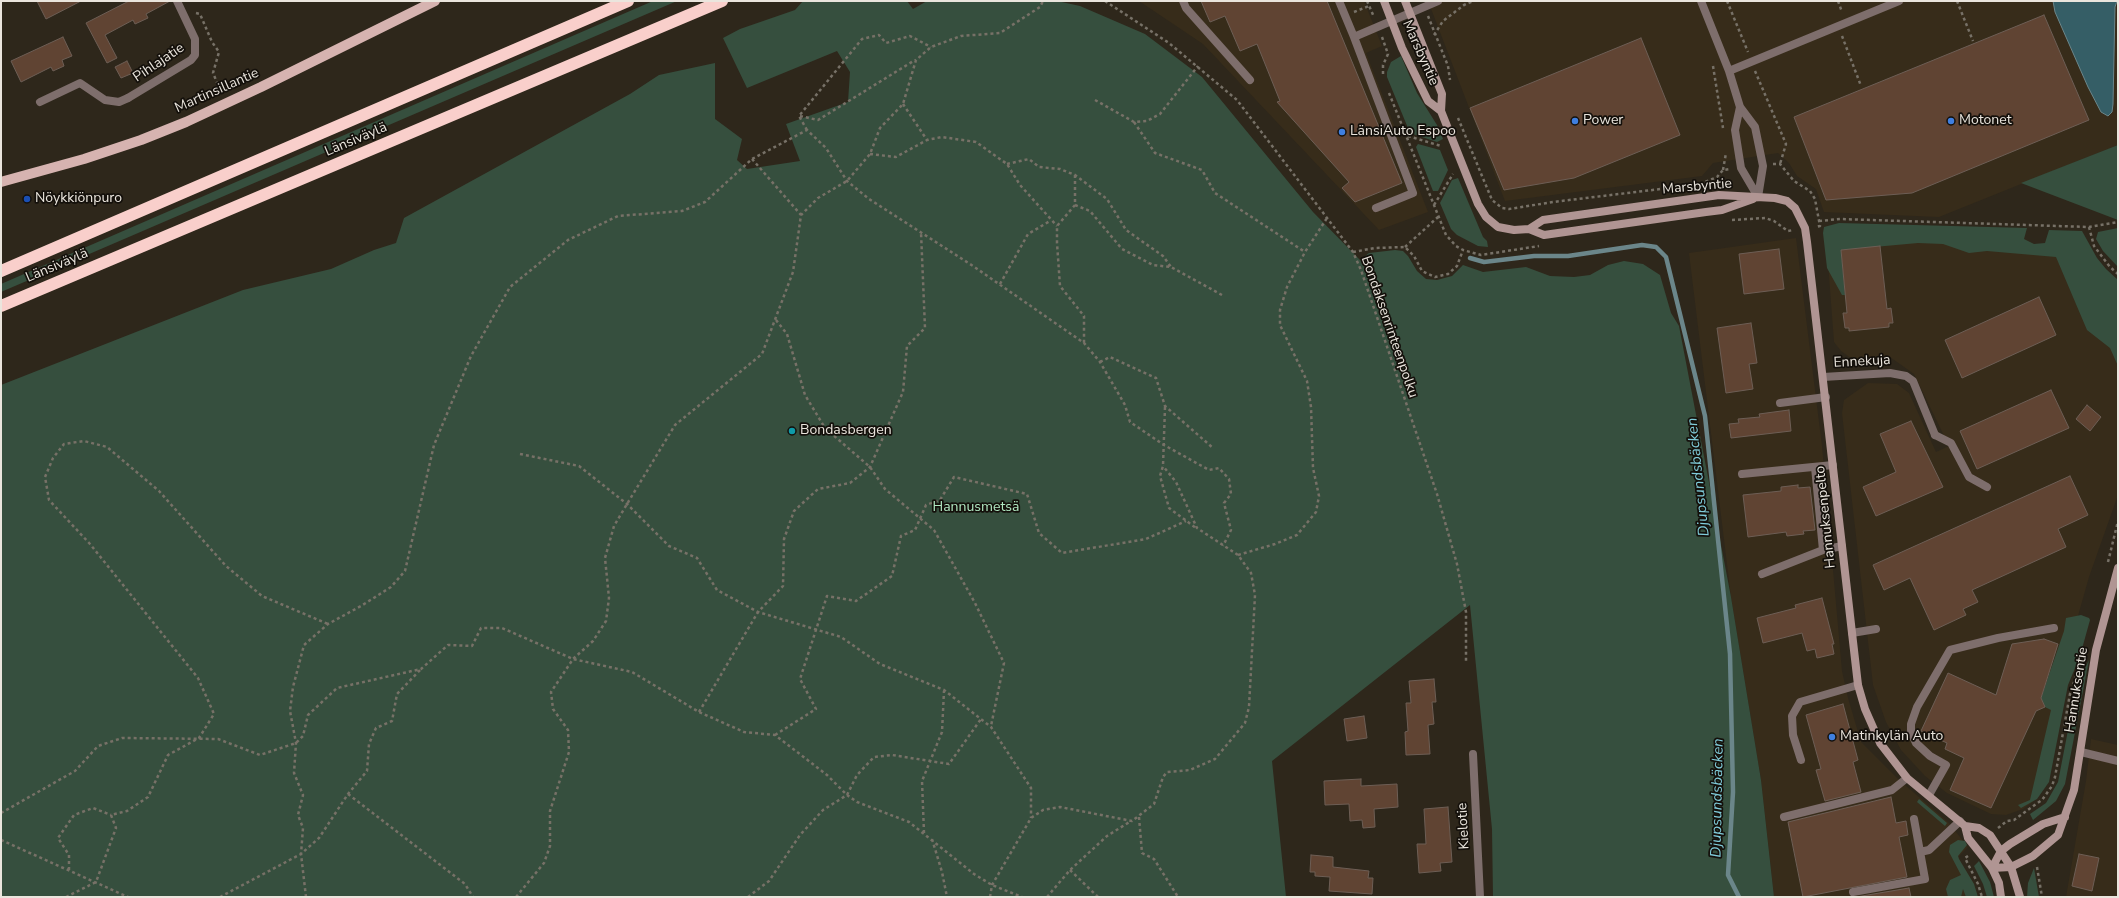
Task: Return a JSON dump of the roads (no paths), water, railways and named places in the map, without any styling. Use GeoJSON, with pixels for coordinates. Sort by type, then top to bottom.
{"type":"FeatureCollection","features":[{"type":"Feature","properties":{"kind":"highway","name":"Länsiväylä"},"geometry":{"type":"LineString","coordinates":[[1,271],[628,1]]}},
{"type":"Feature","properties":{"kind":"highway","name":"Länsiväylä"},"geometry":{"type":"LineString","coordinates":[[1,306],[722,1]]}},
{"type":"Feature","properties":{"kind":"main road","name":"Martinsillantie"},"geometry":{"type":"LineString","coordinates":[[1,182],[91,156],[186,122],[436,1]]}},
{"type":"Feature","properties":{"kind":"main road","name":"Marsbyntie"},"geometry":{"type":"LineString","coordinates":[[1384,1],[1391,21],[1428,101],[1441,111]]}},
{"type":"Feature","properties":{"kind":"main road","name":"Marsbyntie"},"geometry":{"type":"LineString","coordinates":[[1405,1],[1442,94],[1441,111],[1478,204],[1486,217],[1498,227],[1514,230],[1529,229],[1544,235],[1722,210],[1758,197]]}},
{"type":"Feature","properties":{"kind":"main road","name":"Marsbyntie"},"geometry":{"type":"LineString","coordinates":[[1529,229],[1543,220],[1719,195],[1758,197]]}},
{"type":"Feature","properties":{"kind":"main road","name":"Hannuksenpelto"},"geometry":{"type":"LineString","coordinates":[[1758,197],[1775,198],[1787,201],[1795,208],[1805,228],[1834,465],[1858,685],[1874,732],[1888,754],[1907,778],[1963,823],[1979,828],[1990,835],[2011,867],[2020,897]]}},
{"type":"Feature","properties":{"kind":"main road","name":"Hannuksentie"},"geometry":{"type":"LineString","coordinates":[[1992,868],[2011,867],[2033,856],[2058,835],[2074,790],[2096,650],[2118,568]]}},
{"type":"Feature","properties":{"kind":"main road"},"geometry":{"type":"LineString","coordinates":[[1992,868],[2000,851],[2038,827],[2065,817]]}},
{"type":"Feature","properties":{"kind":"main road","name":"Hannuksenpelto"},"geometry":{"type":"LineString","coordinates":[[1963,823],[1968,838],[1992,868],[1999,883],[2001,897]]}},
{"type":"Feature","properties":{"kind":"street","name":"Pihlajatie"},"geometry":{"type":"LineString","coordinates":[[40,102],[80,83],[105,100],[118,102],[128,98],[190,60],[195,55],[195,39],[177,1]]}},
{"type":"Feature","properties":{"kind":"street"},"geometry":{"type":"LineString","coordinates":[[1183,1],[1186,8],[1250,80]]}},
{"type":"Feature","properties":{"kind":"street"},"geometry":{"type":"LineString","coordinates":[[1339,1],[1413,193],[1376,208]]}},
{"type":"Feature","properties":{"kind":"street"},"geometry":{"type":"LineString","coordinates":[[1354,37],[1438,1]]}},
{"type":"Feature","properties":{"kind":"street"},"geometry":{"type":"LineString","coordinates":[[1702,1],[1729,71],[1740,107],[1755,127],[1763,166],[1758,197]]}},
{"type":"Feature","properties":{"kind":"street"},"geometry":{"type":"LineString","coordinates":[[1729,71],[1899,1]]}},
{"type":"Feature","properties":{"kind":"street"},"geometry":{"type":"LineString","coordinates":[[1740,107],[1735,130],[1741,168],[1758,197]]}},
{"type":"Feature","properties":{"kind":"street","name":"Ennekuja"},"geometry":{"type":"LineString","coordinates":[[1823,377],[1890,373],[1906,376],[1913,382],[1936,435],[1951,443],[1969,478],[1987,487]]}},
{"type":"Feature","properties":{"kind":"street"},"geometry":{"type":"LineString","coordinates":[[1780,403],[1826,397]]}},
{"type":"Feature","properties":{"kind":"street"},"geometry":{"type":"LineString","coordinates":[[1742,474],[1834,465]]}},
{"type":"Feature","properties":{"kind":"street"},"geometry":{"type":"LineString","coordinates":[[1815,467],[1823,550]]}},
{"type":"Feature","properties":{"kind":"street"},"geometry":{"type":"LineString","coordinates":[[1762,574],[1823,550],[1842,546]]}},
{"type":"Feature","properties":{"kind":"street"},"geometry":{"type":"LineString","coordinates":[[1929,795],[1946,765],[1930,756],[1916,743],[1911,732],[1911,724],[1917,707],[1950,650],[1998,638],[2054,628]]}},
{"type":"Feature","properties":{"kind":"street"},"geometry":{"type":"LineString","coordinates":[[1852,633],[1876,629]]}},
{"type":"Feature","properties":{"kind":"street"},"geometry":{"type":"LineString","coordinates":[[1801,760],[1793,735],[1792,716],[1800,702],[1858,685]]}},
{"type":"Feature","properties":{"kind":"street"},"geometry":{"type":"LineString","coordinates":[[2081,752],[2118,760]]}},
{"type":"Feature","properties":{"kind":"street","name":"Kielotie"},"geometry":{"type":"LineString","coordinates":[[1473,754],[1480,897]]}},
{"type":"Feature","properties":{"kind":"street"},"geometry":{"type":"LineString","coordinates":[[1784,817],[1892,790],[1907,778]]}},
{"type":"Feature","properties":{"kind":"street"},"geometry":{"type":"LineString","coordinates":[[1853,892],[1925,879],[1914,819]]}},
{"type":"Feature","properties":{"kind":"street"},"geometry":{"type":"LineString","coordinates":[[1920,852],[1930,850],[1963,823]]}},
{"type":"Feature","properties":{"kind":"water"},"geometry":{"type":"Polygon","coordinates":[[[2053,1],[2117,1],[2115,7],[2113,104],[2112,112],[2108,116],[2101,112],[2088,87],[2055,12],[2053,1]]]}},
{"type":"Feature","properties":{"kind":"waterway","name":"Djupsundsbäcken"},"geometry":{"type":"LineString","coordinates":[[1470,258],[1484,262],[1534,256],[1568,256],[1642,245],[1656,247],[1666,257],[1705,416],[1730,654],[1733,792],[1728,875],[1739,897]]}},
{"type":"Feature","properties":{"kind":"place","name":"Power"},"geometry":{"type":"Point","coordinates":[1575,121]}},
{"type":"Feature","properties":{"kind":"place","name":"Motonet"},"geometry":{"type":"Point","coordinates":[1951,121]}},
{"type":"Feature","properties":{"kind":"place","name":"LänsiAuto Espoo"},"geometry":{"type":"Point","coordinates":[1342,132]}},
{"type":"Feature","properties":{"kind":"place","name":"Nöykkiönpuro"},"geometry":{"type":"Point","coordinates":[27,199]}},
{"type":"Feature","properties":{"kind":"place","name":"Bondasbergen"},"geometry":{"type":"Point","coordinates":[792,431]}},
{"type":"Feature","properties":{"kind":"place","name":"Matinkylän Auto"},"geometry":{"type":"Point","coordinates":[1832,737]}},
{"type":"Feature","properties":{"kind":"park label","name":"Hannusmetsä"},"geometry":{"type":"Point","coordinates":[976,508]}}]}
